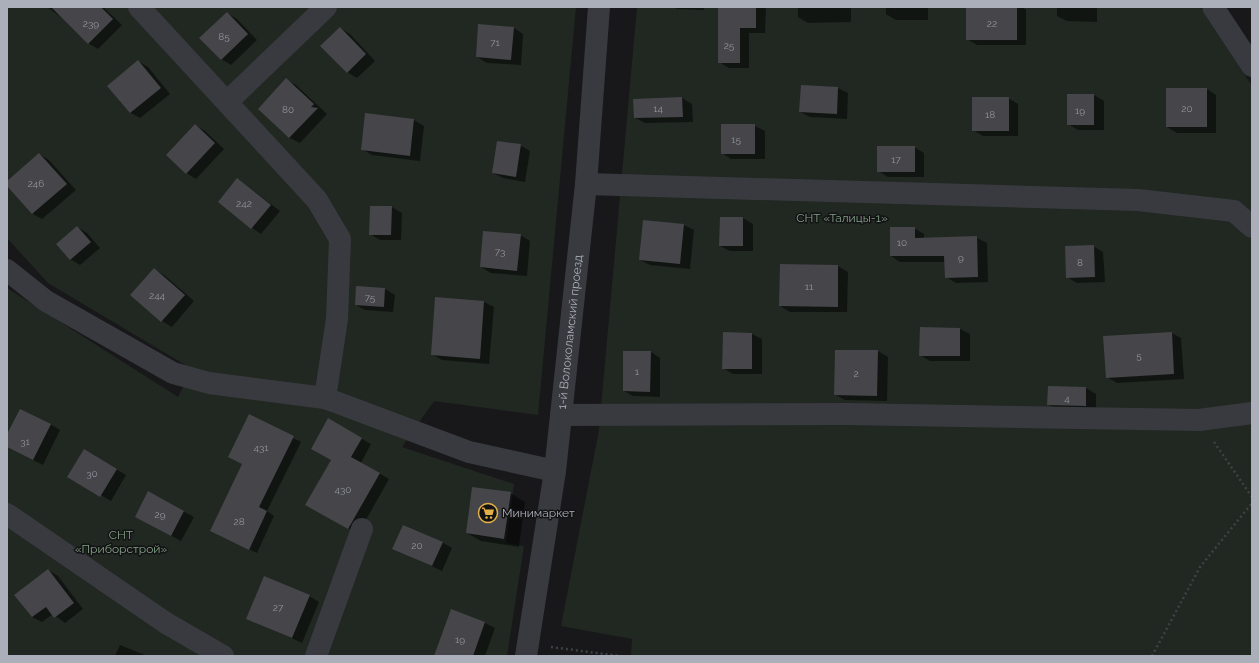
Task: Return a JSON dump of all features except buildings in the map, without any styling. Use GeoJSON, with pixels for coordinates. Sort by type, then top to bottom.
{"type":"FeatureCollection","features":[{"type":"Feature","properties":{"kind":"street"},"geometry":{"type":"LineString","coordinates":[[139,7],[228,101],[317,200],[340,239],[337,319],[325,398]]}},
{"type":"Feature","properties":{"kind":"street"},"geometry":{"type":"LineString","coordinates":[[228,101],[326,7]]}},
{"type":"Feature","properties":{"kind":"street","name":"1-й Волоколамский проезд"},"geometry":{"type":"LineString","coordinates":[[527,650],[555,471],[586,184],[599,7]]}},
{"type":"Feature","properties":{"kind":"street"},"geometry":{"type":"LineString","coordinates":[[1213,7],[1252,66]]}},
{"type":"Feature","properties":{"kind":"street"},"geometry":{"type":"LineString","coordinates":[[586,184],[1138,200],[1234,212],[1252,227]]}},
{"type":"Feature","properties":{"kind":"street"},"geometry":{"type":"LineString","coordinates":[[7,270],[46,301],[173,373],[209,383],[325,398],[470,452],[555,471]]}},
{"type":"Feature","properties":{"kind":"street"},"geometry":{"type":"LineString","coordinates":[[561,415],[847,414],[1199,420],[1252,413]]}},
{"type":"Feature","properties":{"kind":"street"},"geometry":{"type":"LineString","coordinates":[[7,514],[166,623],[223,656]]}},
{"type":"Feature","properties":{"kind":"street"},"geometry":{"type":"LineString","coordinates":[[316,656],[362,529]]}},
{"type":"Feature","properties":{"kind":"path"},"geometry":{"type":"LineString","coordinates":[[1199,420],[1252,497]]}},
{"type":"Feature","properties":{"kind":"path"},"geometry":{"type":"LineString","coordinates":[[1152,656],[1200,567],[1252,503]]}},
{"type":"Feature","properties":{"kind":"path"},"geometry":{"type":"LineString","coordinates":[[527,650],[620,656]]}},
{"type":"Feature","properties":{"kind":"green space","name":"СНТ «Приборстрой»"},"geometry":{"type":"Polygon","coordinates":[[[7,7],[576,7],[538,415],[434,401],[402,447],[514,484],[506,543],[524,546],[507,656],[7,656],[7,288],[178,397],[192,369],[48,283],[7,238],[7,7]]]}},
{"type":"Feature","properties":{"kind":"green space","name":"СНТ «Талицы-1»"},"geometry":{"type":"Polygon","coordinates":[[[637,7],[1200,7],[1252,86],[1252,656],[631,656],[632,639],[561,626],[599,430],[637,7]]]}},
{"type":"Feature","properties":{"kind":"place","name":"Минимаркет"},"geometry":{"type":"Point","coordinates":[488,513]}}]}
